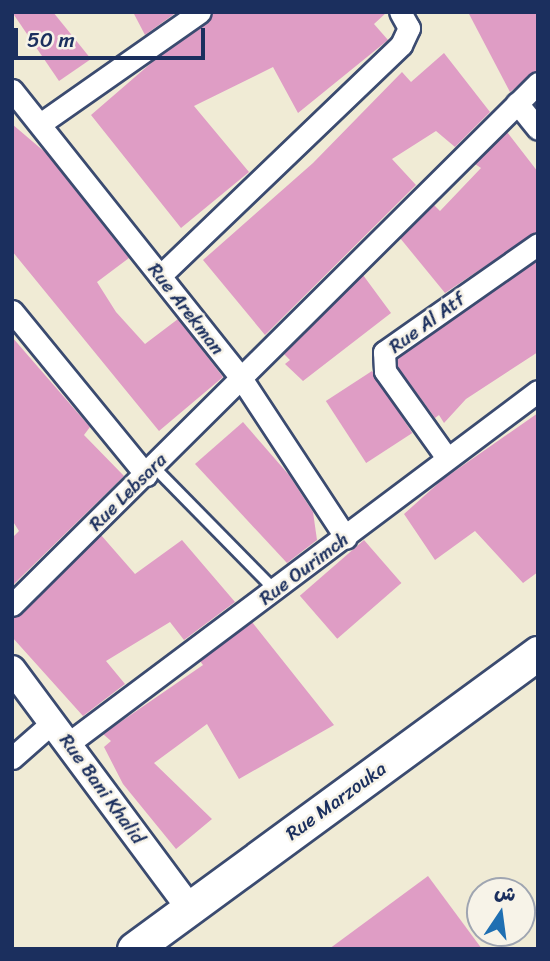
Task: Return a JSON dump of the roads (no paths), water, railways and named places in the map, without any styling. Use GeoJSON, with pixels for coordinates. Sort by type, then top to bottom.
{"type":"FeatureCollection","features":[{"type":"Feature","properties":{"kind":"main road","name":"Rue Marzouka"},"geometry":{"type":"LineString","coordinates":[[134,949],[538,653]]}},
{"type":"Feature","properties":{"kind":"street"},"geometry":{"type":"LineString","coordinates":[[40,124],[200,12]]}},
{"type":"Feature","properties":{"kind":"street"},"geometry":{"type":"LineString","coordinates":[[160,276],[401,45],[409,28],[400,12]]}},
{"type":"Feature","properties":{"kind":"street","name":"Rue Lebsara"},"geometry":{"type":"LineString","coordinates":[[12,605],[538,83]]}},
{"type":"Feature","properties":{"kind":"street","name":"Rue Arekman"},"geometry":{"type":"LineString","coordinates":[[12,90],[241,378],[346,538]]}},
{"type":"Feature","properties":{"kind":"street"},"geometry":{"type":"LineString","coordinates":[[517,103],[538,129]]}},
{"type":"Feature","properties":{"kind":"street","name":"Rue Al Atf"},"geometry":{"type":"LineString","coordinates":[[447,458],[385,371],[384,352],[538,244]]}},
{"type":"Feature","properties":{"kind":"street"},"geometry":{"type":"LineString","coordinates":[[12,311],[150,471]]}},
{"type":"Feature","properties":{"kind":"street","name":"Rue Ourimch"},"geometry":{"type":"LineString","coordinates":[[12,758],[61,733],[275,590],[538,391]]}},
{"type":"Feature","properties":{"kind":"street","name":"Rue Bani Khalid"},"geometry":{"type":"LineString","coordinates":[[12,669],[191,909]]}},
{"type":"Feature","properties":{"kind":"lane"},"geometry":{"type":"LineString","coordinates":[[150,471],[275,590]]}}]}
